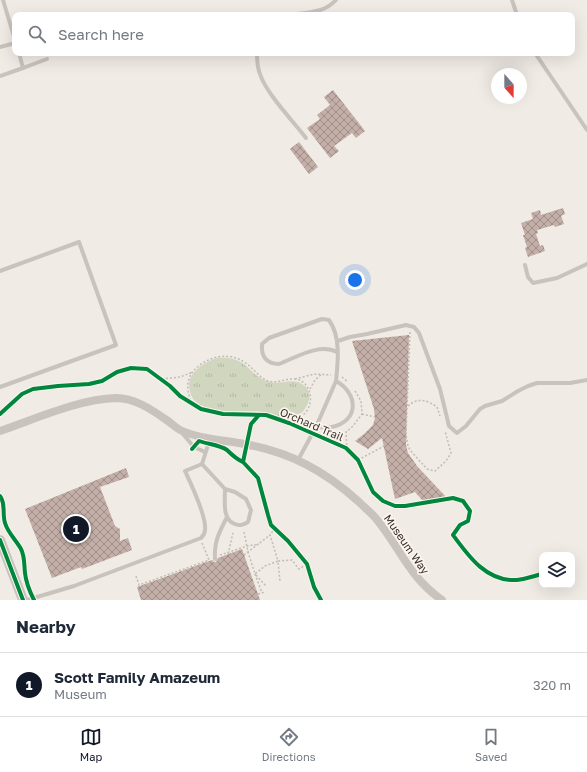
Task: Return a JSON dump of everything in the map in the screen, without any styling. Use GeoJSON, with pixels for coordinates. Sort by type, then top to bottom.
{"type":"FeatureCollection","features":[{"type":"Feature","properties":{"kind":"street","name":"Museum Way"},"geometry":{"type":"LineString","coordinates":[[0,425],[15,426],[85,402],[118,398],[132,401],[146,407],[179,430],[210,438],[269,449],[298,460],[326,476],[358,501],[377,520],[420,581],[432,593],[442,600]]}},
{"type":"Feature","properties":{"kind":"street"},"geometry":{"type":"LineString","coordinates":[[0,432],[15,426]]}},
{"type":"Feature","properties":{"kind":"street"},"geometry":{"type":"LineString","coordinates":[[0,540],[23,600]]}},
{"type":"Feature","properties":{"kind":"lane"},"geometry":{"type":"LineString","coordinates":[[3,0],[12,30]]}},
{"type":"Feature","properties":{"kind":"lane"},"geometry":{"type":"LineString","coordinates":[[317,12],[325,9],[336,0]]}},
{"type":"Feature","properties":{"kind":"lane"},"geometry":{"type":"LineString","coordinates":[[512,0],[516,12]]}},
{"type":"Feature","properties":{"kind":"lane"},"geometry":{"type":"LineString","coordinates":[[0,47],[12,44]]}},
{"type":"Feature","properties":{"kind":"lane"},"geometry":{"type":"LineString","coordinates":[[20,56],[23,68]]}},
{"type":"Feature","properties":{"kind":"lane"},"geometry":{"type":"LineString","coordinates":[[257,56],[260,76],[266,87],[306,138]]}},
{"type":"Feature","properties":{"kind":"lane"},"geometry":{"type":"LineString","coordinates":[[537,56],[587,130]]}},
{"type":"Feature","properties":{"kind":"lane"},"geometry":{"type":"LineString","coordinates":[[0,76],[46,59]]}},
{"type":"Feature","properties":{"kind":"lane"},"geometry":{"type":"LineString","coordinates":[[0,271],[79,242],[116,345],[0,387]]}},
{"type":"Feature","properties":{"kind":"lane"},"geometry":{"type":"LineString","coordinates":[[525,265],[528,277],[532,283],[557,278],[587,264]]}},
{"type":"Feature","properties":{"kind":"lane"},"geometry":{"type":"LineString","coordinates":[[298,460],[316,427],[336,381],[338,341],[334,327],[329,320],[322,319],[269,338],[262,344],[261,350],[266,360],[272,364],[279,364],[319,348],[330,349],[337,352]]}},
{"type":"Feature","properties":{"kind":"lane"},"geometry":{"type":"LineString","coordinates":[[338,341],[406,325],[414,327],[419,333],[440,389],[449,426],[457,433],[466,426],[480,409],[502,401],[518,390],[537,383],[570,383],[587,380]]}},
{"type":"Feature","properties":{"kind":"lane"},"geometry":{"type":"LineString","coordinates":[[316,427],[333,427],[345,421],[350,416],[353,408],[353,400],[343,385],[336,381]]}},
{"type":"Feature","properties":{"kind":"lane"},"geometry":{"type":"LineString","coordinates":[[179,430],[194,447],[205,452]]}},
{"type":"Feature","properties":{"kind":"lane"},"geometry":{"type":"LineString","coordinates":[[202,464],[210,438]]}},
{"type":"Feature","properties":{"kind":"lane"},"geometry":{"type":"LineString","coordinates":[[202,464],[225,489],[235,492],[246,499],[251,510],[248,522],[243,525],[238,526],[231,523],[227,517],[225,511],[225,489]]}},
{"type":"Feature","properties":{"kind":"lane"},"geometry":{"type":"LineString","coordinates":[[28,600],[74,586],[204,536],[206,531],[203,515],[185,471],[202,464]]}},
{"type":"Feature","properties":{"kind":"lane"},"geometry":{"type":"LineString","coordinates":[[215,558],[214,548],[216,538],[227,517]]}},
{"type":"Feature","properties":{"kind":"path"},"geometry":{"type":"LineString","coordinates":[[410,326],[406,434],[408,446],[425,467],[431,471],[439,468],[451,455],[451,450],[444,429]]}},
{"type":"Feature","properties":{"kind":"path"},"geometry":{"type":"LineString","coordinates":[[192,404],[188,396],[188,383],[190,375],[206,360],[216,357],[227,356],[244,361],[260,376],[268,381],[276,382],[314,374],[322,374],[344,377],[349,383]]}},
{"type":"Feature","properties":{"kind":"path"},"geometry":{"type":"LineString","coordinates":[[158,376],[164,381],[193,371]]}},
{"type":"Feature","properties":{"kind":"path"},"geometry":{"type":"LineString","coordinates":[[309,390],[315,380],[322,374]]}},
{"type":"Feature","properties":{"kind":"path"},"geometry":{"type":"LineString","coordinates":[[284,422],[300,418],[309,407],[311,398],[309,390],[302,382],[295,379]]}},
{"type":"Feature","properties":{"kind":"path"},"geometry":{"type":"LineString","coordinates":[[347,449],[346,432],[353,426],[362,414],[361,401],[354,389]]}},
{"type":"Feature","properties":{"kind":"path"},"geometry":{"type":"LineString","coordinates":[[185,400],[196,407]]}},
{"type":"Feature","properties":{"kind":"path"},"geometry":{"type":"LineString","coordinates":[[408,406],[417,400],[429,402],[437,407],[442,422]]}},
{"type":"Feature","properties":{"kind":"path"},"geometry":{"type":"LineString","coordinates":[[362,414],[375,417]]}},
{"type":"Feature","properties":{"kind":"path"},"geometry":{"type":"LineString","coordinates":[[358,460],[384,446]]}},
{"type":"Feature","properties":{"kind":"path"},"geometry":{"type":"LineString","coordinates":[[354,456],[358,460],[361,467]]}},
{"type":"Feature","properties":{"kind":"path"},"geometry":{"type":"LineString","coordinates":[[244,555],[270,536],[273,527],[280,533]]}},
{"type":"Feature","properties":{"kind":"path"},"geometry":{"type":"LineString","coordinates":[[244,532],[248,552],[262,593]]}},
{"type":"Feature","properties":{"kind":"path"},"geometry":{"type":"LineString","coordinates":[[229,553],[233,533]]}},
{"type":"Feature","properties":{"kind":"path"},"geometry":{"type":"LineString","coordinates":[[270,536],[278,561],[280,581]]}},
{"type":"Feature","properties":{"kind":"path"},"geometry":{"type":"LineString","coordinates":[[201,538],[209,560]]}},
{"type":"Feature","properties":{"kind":"path"},"geometry":{"type":"LineString","coordinates":[[136,576],[139,586],[247,546],[259,544]]}},
{"type":"Feature","properties":{"kind":"path"},"geometry":{"type":"LineString","coordinates":[[251,575],[255,574],[265,566],[278,561],[292,560],[299,570],[308,566],[303,560]]}},
{"type":"Feature","properties":{"kind":"path"},"geometry":{"type":"LineString","coordinates":[[255,574],[266,586]]}},
{"type":"Feature","properties":{"kind":"path"},"geometry":{"type":"LineString","coordinates":[[258,594],[265,592]]}},
{"type":"Feature","properties":{"kind":"green space"},"geometry":{"type":"Polygon","coordinates":[[[217,358],[236,360],[262,379],[270,382],[292,381],[301,383],[308,390],[309,400],[307,405],[296,417],[284,418],[257,411],[217,410],[199,404],[190,394],[190,380],[196,370],[217,358]]]}},
{"type":"Feature","properties":{"kind":"building"},"geometry":{"type":"Polygon","coordinates":[[[333,90],[365,131],[356,138],[352,133],[334,146],[339,151],[330,158],[307,128],[320,119],[317,115],[330,105],[324,97],[333,90]]]}},
{"type":"Feature","properties":{"kind":"building"},"geometry":{"type":"Polygon","coordinates":[[[299,142],[318,167],[309,174],[290,149],[299,142]]]}},
{"type":"Feature","properties":{"kind":"building"},"geometry":{"type":"Polygon","coordinates":[[[563,208],[565,214],[561,216],[564,224],[537,230],[538,233],[536,234],[540,246],[543,245],[545,251],[528,257],[525,248],[527,247],[523,235],[525,235],[521,223],[533,219],[531,213],[540,210],[541,215],[563,208]]]}},
{"type":"Feature","properties":{"kind":"building"},"geometry":{"type":"Polygon","coordinates":[[[409,335],[406,445],[408,453],[417,466],[447,498],[423,501],[415,492],[395,499],[382,438],[368,449],[355,441],[373,425],[375,418],[374,409],[352,341],[409,335]]]}},
{"type":"Feature","properties":{"kind":"building"},"geometry":{"type":"Polygon","coordinates":[[[126,468],[129,477],[100,487],[115,526],[120,529],[120,541],[128,538],[132,550],[82,569],[81,567],[52,578],[25,509],[126,468]]]}},
{"type":"Feature","properties":{"kind":"building"},"geometry":{"type":"Polygon","coordinates":[[[242,549],[260,600],[141,600],[137,587],[212,560],[216,562],[218,558],[242,549]]]}},
{"type":"Feature","properties":{"kind":"cycle path","name":"Orchard Trail"},"geometry":{"type":"LineString","coordinates":[[0,414],[22,394],[33,389],[89,384],[102,381],[117,372],[131,368],[147,369],[170,386],[180,396],[201,409],[223,414],[266,415],[289,423],[346,448],[358,460],[373,492],[383,501],[395,506],[405,506],[453,498],[463,501],[470,511],[468,521],[460,525],[453,535],[472,559],[488,572],[506,580],[520,580],[539,575]]}},
{"type":"Feature","properties":{"kind":"cycle path"},"geometry":{"type":"LineString","coordinates":[[259,415],[251,424],[243,462],[258,478],[271,525],[288,541],[307,564],[314,587],[321,600]]}},
{"type":"Feature","properties":{"kind":"cycle path"},"geometry":{"type":"LineString","coordinates":[[192,449],[199,441],[224,448],[243,462]]}},
{"type":"Feature","properties":{"kind":"cycle path"},"geometry":{"type":"LineString","coordinates":[[0,496],[3,502],[6,527],[22,552],[26,580],[34,600]]}},
{"type":"Feature","properties":{"kind":"cycle path"},"geometry":{"type":"LineString","coordinates":[[0,540],[23,600]]}},
{"type":"Feature","properties":{"kind":"place","name":"Scott Family Amazeum"},"geometry":{"type":"Point","coordinates":[76,529]}}]}
